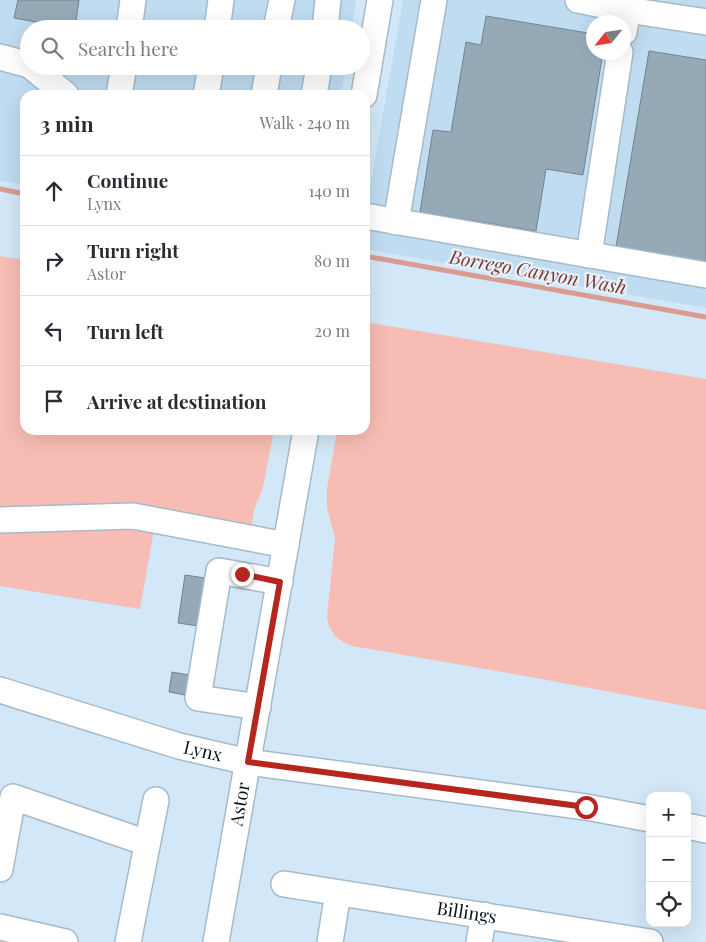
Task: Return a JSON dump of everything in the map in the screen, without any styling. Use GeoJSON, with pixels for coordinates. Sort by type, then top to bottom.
{"type":"FeatureCollection","features":[{"type":"Feature","properties":{"kind":"street"},"geometry":{"type":"LineString","coordinates":[[130,20],[133,0]]}},
{"type":"Feature","properties":{"kind":"street"},"geometry":{"type":"LineString","coordinates":[[218,20],[221,0]]}},
{"type":"Feature","properties":{"kind":"street"},"geometry":{"type":"LineString","coordinates":[[278,20],[282,0]]}},
{"type":"Feature","properties":{"kind":"street"},"geometry":{"type":"LineString","coordinates":[[326,20],[328,0]]}},
{"type":"Feature","properties":{"kind":"street"},"geometry":{"type":"LineString","coordinates":[[370,59],[380,0]]}},
{"type":"Feature","properties":{"kind":"street"},"geometry":{"type":"LineString","coordinates":[[396,222],[434,0]]}},
{"type":"Feature","properties":{"kind":"street"},"geometry":{"type":"LineString","coordinates":[[578,0],[626,14],[706,22]]}},
{"type":"Feature","properties":{"kind":"street"},"geometry":{"type":"LineString","coordinates":[[0,57],[20,63]]}},
{"type":"Feature","properties":{"kind":"street"},"geometry":{"type":"LineString","coordinates":[[589,255],[619,60]]}},
{"type":"Feature","properties":{"kind":"street"},"geometry":{"type":"LineString","coordinates":[[41,75],[60,90]]}},
{"type":"Feature","properties":{"kind":"street"},"geometry":{"type":"LineString","coordinates":[[120,90],[122,75]]}},
{"type":"Feature","properties":{"kind":"street"},"geometry":{"type":"LineString","coordinates":[[207,90],[209,75]]}},
{"type":"Feature","properties":{"kind":"street"},"geometry":{"type":"LineString","coordinates":[[265,90],[267,75]]}},
{"type":"Feature","properties":{"kind":"street"},"geometry":{"type":"LineString","coordinates":[[315,90],[317,75]]}},
{"type":"Feature","properties":{"kind":"street"},"geometry":{"type":"LineString","coordinates":[[365,90],[367,75]]}},
{"type":"Feature","properties":{"kind":"street"},"geometry":{"type":"LineString","coordinates":[[370,217],[706,275]]}},
{"type":"Feature","properties":{"kind":"street","name":"Astor"},"geometry":{"type":"LineString","coordinates":[[216,942],[305,435]]}},
{"type":"Feature","properties":{"kind":"street"},"geometry":{"type":"LineString","coordinates":[[0,520],[133,516],[286,545]]}},
{"type":"Feature","properties":{"kind":"street"},"geometry":{"type":"LineString","coordinates":[[258,707],[198,698],[219,571],[280,582]]}},
{"type":"Feature","properties":{"kind":"street","name":"Lynx"},"geometry":{"type":"LineString","coordinates":[[0,690],[179,746],[248,762],[586,807],[646,818]]}},
{"type":"Feature","properties":{"kind":"street"},"geometry":{"type":"LineString","coordinates":[[0,869],[13,797],[147,843]]}},
{"type":"Feature","properties":{"kind":"street"},"geometry":{"type":"LineString","coordinates":[[128,942],[156,800]]}},
{"type":"Feature","properties":{"kind":"street"},"geometry":{"type":"LineString","coordinates":[[691,827],[706,830]]}},
{"type":"Feature","properties":{"kind":"street","name":"Billings"},"geometry":{"type":"LineString","coordinates":[[284,884],[650,942]]}},
{"type":"Feature","properties":{"kind":"street"},"geometry":{"type":"LineString","coordinates":[[330,942],[338,892]]}},
{"type":"Feature","properties":{"kind":"street"},"geometry":{"type":"LineString","coordinates":[[479,942],[484,916]]}},
{"type":"Feature","properties":{"kind":"street"},"geometry":{"type":"LineString","coordinates":[[0,927],[65,942]]}},
{"type":"Feature","properties":{"kind":"street"},"geometry":{"type":"LineString","coordinates":[[650,942],[657,927]]}},
{"type":"Feature","properties":{"kind":"shaded area"},"geometry":{"type":"Polygon","coordinates":[[[0,0],[356,0],[353,20],[20,20],[20,75],[344,75],[342,90],[20,90],[20,184],[0,181],[0,0]]]}},
{"type":"Feature","properties":{"kind":"shaded area"},"geometry":{"type":"Polygon","coordinates":[[[403,0],[706,0],[706,308],[370,250],[370,188],[403,0]]]}},
{"type":"Feature","properties":{"kind":"shaded area"},"geometry":{"type":"Polygon","coordinates":[[[0,256],[20,259],[20,435],[273,435],[263,487],[254,510],[251,530],[157,513],[140,609],[0,586],[0,256]]]}},
{"type":"Feature","properties":{"kind":"shaded area"},"geometry":{"type":"Polygon","coordinates":[[[370,323],[706,379],[706,710],[352,646],[342,641],[332,632],[327,617],[335,538],[327,508],[327,489],[336,435],[370,435],[370,323]]]}},
{"type":"Feature","properties":{"kind":"building"},"geometry":{"type":"Polygon","coordinates":[[[18,0],[79,0],[76,20],[25,20],[14,18],[18,0]]]}},
{"type":"Feature","properties":{"kind":"building"},"geometry":{"type":"Polygon","coordinates":[[[486,16],[586,33],[586,60],[602,60],[583,175],[546,169],[536,231],[420,212],[433,130],[451,132],[466,42],[481,45],[486,16]]]}},
{"type":"Feature","properties":{"kind":"building"},"geometry":{"type":"Polygon","coordinates":[[[649,51],[706,60],[706,262],[616,247],[649,51]]]}},
{"type":"Feature","properties":{"kind":"building"},"geometry":{"type":"Polygon","coordinates":[[[185,575],[205,578],[198,626],[178,623],[185,575]]]}},
{"type":"Feature","properties":{"kind":"building"},"geometry":{"type":"Polygon","coordinates":[[[172,672],[189,675],[185,695],[169,692],[172,672]]]}},
{"type":"Feature","properties":{"kind":"waterway","name":"Borrego Canyon Wash"},"geometry":{"type":"LineString","coordinates":[[0,189],[20,193]]}},
{"type":"Feature","properties":{"kind":"waterway","name":"Borrego Canyon Wash"},"geometry":{"type":"LineString","coordinates":[[370,257],[706,317]]}},
{"type":"Feature","properties":{"kind":"route"},"geometry":{"type":"LineString","coordinates":[[242,574],[280,582],[248,762],[586,807]]}}]}
